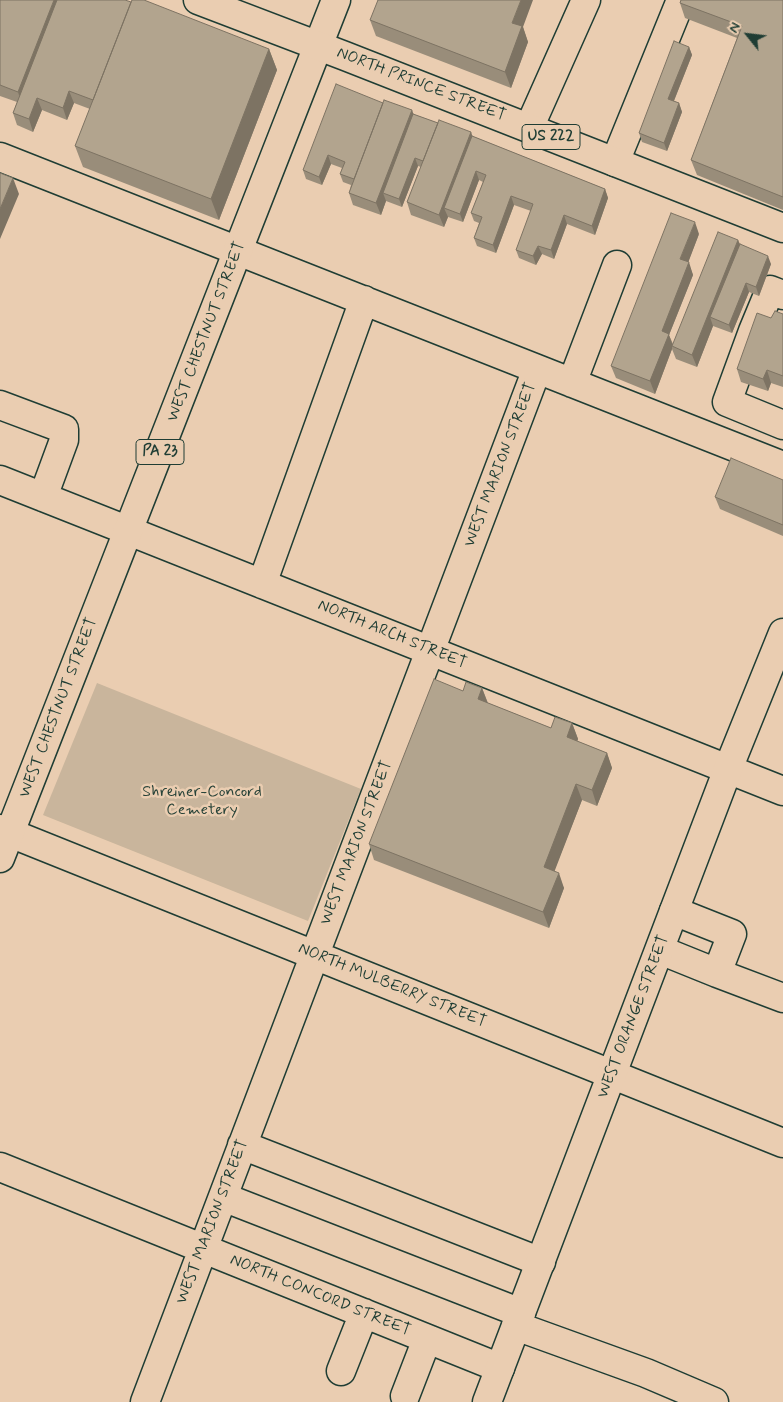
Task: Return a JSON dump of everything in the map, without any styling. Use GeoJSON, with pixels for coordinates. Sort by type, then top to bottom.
{"type":"FeatureCollection","features":[{"type":"Feature","properties":{"kind":"main road","name":"NORTH PRINCE STREET"},"geometry":{"type":"LineString","coordinates":[[198,0],[616,162],[709,189],[783,228]]}},
{"type":"Feature","properties":{"kind":"main road","name":"WEST CHESTNUT STREET"},"geometry":{"type":"LineString","coordinates":[[0,858],[5,831],[129,530],[336,0]]}},
{"type":"Feature","properties":{"kind":"main road"},"geometry":{"type":"LineString","coordinates":[[530,128],[586,0]]}},
{"type":"Feature","properties":{"kind":"main road"},"geometry":{"type":"LineString","coordinates":[[616,162],[680,0]]}},
{"type":"Feature","properties":{"kind":"main road"},"geometry":{"type":"LineString","coordinates":[[0,157],[783,466]]}},
{"type":"Feature","properties":{"kind":"main road"},"geometry":{"type":"LineString","coordinates":[[572,383],[617,265]]}},
{"type":"Feature","properties":{"kind":"main road"},"geometry":{"type":"LineString","coordinates":[[783,295],[770,290],[727,402],[783,425]]}},
{"type":"Feature","properties":{"kind":"main road"},"geometry":{"type":"LineString","coordinates":[[262,584],[364,300]]}},
{"type":"Feature","properties":{"kind":"main road","name":"WEST MARION STREET"},"geometry":{"type":"LineString","coordinates":[[145,1402],[537,369]]}},
{"type":"Feature","properties":{"kind":"main road"},"geometry":{"type":"LineString","coordinates":[[0,405],[64,429],[64,440],[43,497]]}},
{"type":"Feature","properties":{"kind":"main road"},"geometry":{"type":"LineString","coordinates":[[734,446],[750,411]]}},
{"type":"Feature","properties":{"kind":"main road","name":"NORTH ARCH STREET"},"geometry":{"type":"LineString","coordinates":[[0,480],[783,791]]}},
{"type":"Feature","properties":{"kind":"main road","name":"WEST ORANGE STREET"},"geometry":{"type":"LineString","coordinates":[[487,1402],[728,769],[783,633]]}},
{"type":"Feature","properties":{"kind":"main road","name":"NORTH MULBERRY STREET"},"geometry":{"type":"LineString","coordinates":[[5,831],[783,1143]]}},
{"type":"Feature","properties":{"kind":"main road"},"geometry":{"type":"LineString","coordinates":[[674,911],[732,934],[717,973]]}},
{"type":"Feature","properties":{"kind":"main road"},"geometry":{"type":"LineString","coordinates":[[660,950],[783,998]]}},
{"type":"Feature","properties":{"kind":"main road"},"geometry":{"type":"LineString","coordinates":[[242,1145],[541,1262]]}},
{"type":"Feature","properties":{"kind":"main road","name":"NORTH CONCORD STREET"},"geometry":{"type":"LineString","coordinates":[[0,1167],[500,1368]]}},
{"type":"Feature","properties":{"kind":"main road"},"geometry":{"type":"LineString","coordinates":[[223,1197],[714,1402]]}},
{"type":"Feature","properties":{"kind":"main road"},"geometry":{"type":"LineString","coordinates":[[341,1371],[364,1313]]}},
{"type":"Feature","properties":{"kind":"main road"},"geometry":{"type":"LineString","coordinates":[[405,1396],[427,1339]]}},
{"type":"Feature","properties":{"kind":"green space","name":"Shreiner-Concord Cemetery"},"geometry":{"type":"Polygon","coordinates":[[[97,683],[361,789],[308,921],[43,815],[97,683]]]}},
{"type":"Feature","properties":{"kind":"building"},"geometry":{"type":"Polygon","coordinates":[[[0,0],[54,0],[18,92],[0,85],[0,0]]]}},
{"type":"Feature","properties":{"kind":"building"},"geometry":{"type":"Polygon","coordinates":[[[57,0],[125,0],[131,2],[93,100],[69,91],[63,108],[37,98],[29,119],[13,113],[57,0]]]}},
{"type":"Feature","properties":{"kind":"building"},"geometry":{"type":"Polygon","coordinates":[[[132,0],[144,0],[269,49],[211,199],[75,146],[132,0]]]}},
{"type":"Feature","properties":{"kind":"building"},"geometry":{"type":"Polygon","coordinates":[[[378,0],[521,0],[512,23],[522,26],[505,72],[370,20],[378,0]]]}},
{"type":"Feature","properties":{"kind":"building"},"geometry":{"type":"Polygon","coordinates":[[[681,0],[783,0],[783,197],[691,160],[742,26],[680,3],[681,0]]]}},
{"type":"Feature","properties":{"kind":"building"},"geometry":{"type":"Polygon","coordinates":[[[674,41],[689,47],[668,99],[679,103],[664,143],[639,133],[674,41]]]}},
{"type":"Feature","properties":{"kind":"building"},"geometry":{"type":"Polygon","coordinates":[[[336,84],[383,103],[354,179],[340,174],[345,162],[328,155],[319,177],[303,170],[336,84]]]}},
{"type":"Feature","properties":{"kind":"building"},"geometry":{"type":"Polygon","coordinates":[[[384,100],[412,110],[376,203],[349,193],[384,100]]]}},
{"type":"Feature","properties":{"kind":"building"},"geometry":{"type":"Polygon","coordinates":[[[413,114],[438,123],[423,161],[415,158],[399,199],[383,193],[413,114]]]}},
{"type":"Feature","properties":{"kind":"building"},"geometry":{"type":"Polygon","coordinates":[[[439,120],[471,132],[439,215],[407,202],[439,120]]]}},
{"type":"Feature","properties":{"kind":"building"},"geometry":{"type":"Polygon","coordinates":[[[472,136],[605,189],[592,226],[564,215],[551,250],[538,246],[533,256],[516,250],[533,204],[511,196],[493,245],[474,238],[482,217],[471,213],[486,175],[476,171],[460,214],[444,208],[472,136]]]}},
{"type":"Feature","properties":{"kind":"building"},"geometry":{"type":"Polygon","coordinates":[[[0,173],[13,178],[0,209],[0,173]]]}},
{"type":"Feature","properties":{"kind":"building"},"geometry":{"type":"Polygon","coordinates":[[[671,213],[695,222],[680,259],[689,262],[662,331],[669,334],[650,381],[611,366],[671,213]]]}},
{"type":"Feature","properties":{"kind":"building"},"geometry":{"type":"Polygon","coordinates":[[[718,232],[738,240],[692,355],[672,346],[718,232]]]}},
{"type":"Feature","properties":{"kind":"building"},"geometry":{"type":"Polygon","coordinates":[[[740,244],[768,256],[756,287],[746,283],[729,325],[710,317],[740,244]]]}},
{"type":"Feature","properties":{"kind":"building"},"geometry":{"type":"Polygon","coordinates":[[[775,311],[783,314],[783,376],[767,370],[763,379],[737,369],[757,313],[771,318],[775,311]]]}},
{"type":"Feature","properties":{"kind":"building"},"geometry":{"type":"Polygon","coordinates":[[[731,458],[783,480],[783,525],[715,497],[731,458]]]}},
{"type":"Feature","properties":{"kind":"building"},"geometry":{"type":"Polygon","coordinates":[[[434,679],[463,691],[466,682],[482,688],[478,699],[551,728],[555,717],[572,723],[567,737],[607,753],[592,790],[576,784],[544,867],[559,873],[543,912],[369,844],[434,679]]]}}]}
